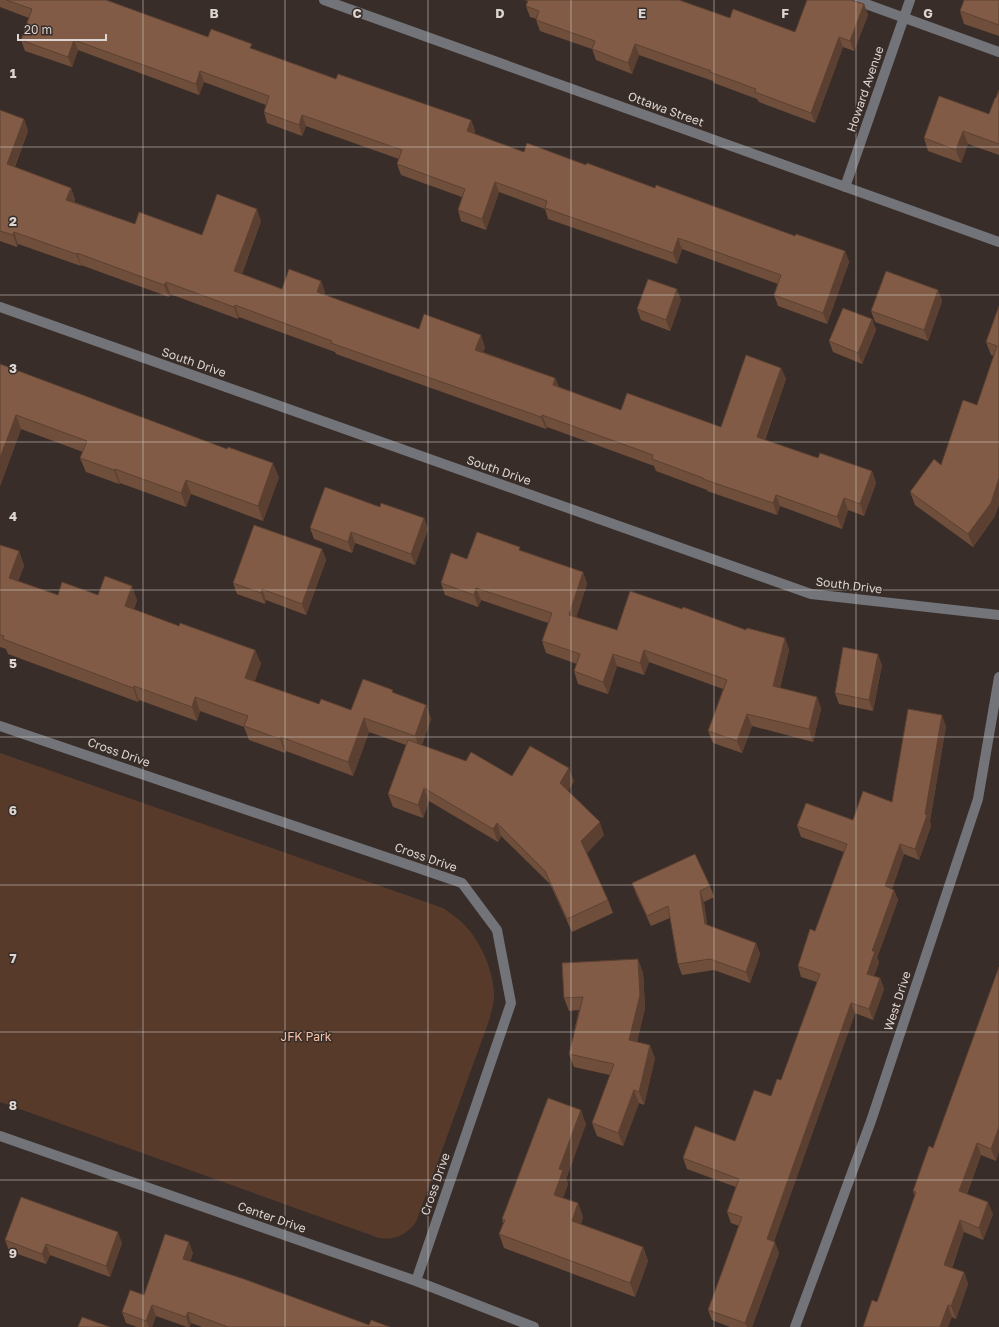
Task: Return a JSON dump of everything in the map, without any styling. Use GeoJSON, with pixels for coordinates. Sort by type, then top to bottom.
{"type":"FeatureCollection","features":[{"type":"Feature","properties":{"kind":"street","name":"Ottawa Street"},"geometry":{"type":"LineString","coordinates":[[324,0],[999,242]]}},
{"type":"Feature","properties":{"kind":"street"},"geometry":{"type":"LineString","coordinates":[[855,0],[999,52]]}},
{"type":"Feature","properties":{"kind":"street","name":"Howard Avenue"},"geometry":{"type":"LineString","coordinates":[[844,187],[910,0]]}},
{"type":"Feature","properties":{"kind":"street","name":"South Drive"},"geometry":{"type":"LineString","coordinates":[[0,307],[811,594],[999,615]]}},
{"type":"Feature","properties":{"kind":"street","name":"West Drive"},"geometry":{"type":"LineString","coordinates":[[795,1327],[871,1121],[978,799],[999,677]]}},
{"type":"Feature","properties":{"kind":"street","name":"Cross Drive"},"geometry":{"type":"LineString","coordinates":[[0,726],[462,883],[497,930],[511,1003],[416,1281]]}},
{"type":"Feature","properties":{"kind":"street","name":"Center Drive"},"geometry":{"type":"LineString","coordinates":[[0,1136],[416,1281],[534,1327]]}},
{"type":"Feature","properties":{"kind":"green space","name":"JFK Park"},"geometry":{"type":"Polygon","coordinates":[[[0,753],[443,908],[457,918],[466,927],[479,945],[488,963],[493,981],[494,1002],[490,1018],[416,1222],[408,1230],[400,1236],[379,1238],[0,1102],[0,753]]]}},
{"type":"Feature","properties":{"kind":"building"},"geometry":{"type":"Polygon","coordinates":[[[6,0],[106,0],[208,37],[211,29],[252,44],[250,48],[336,79],[338,74],[471,120],[467,131],[524,152],[527,143],[655,188],[656,185],[795,236],[796,234],[845,251],[823,313],[774,295],[781,275],[678,238],[673,253],[545,208],[547,201],[495,182],[482,219],[458,210],[465,189],[397,164],[402,150],[302,115],[299,125],[264,112],[269,96],[200,71],[196,84],[74,40],[68,57],[21,40],[32,9],[6,0]]]}},
{"type":"Feature","properties":{"kind":"building"},"geometry":{"type":"Polygon","coordinates":[[[528,0],[679,0],[730,18],[733,9],[795,32],[807,0],[851,0],[864,4],[850,41],[839,37],[811,113],[755,92],[756,89],[710,72],[711,71],[635,44],[628,63],[592,49],[595,41],[536,20],[539,11],[526,6],[528,0]]]}},
{"type":"Feature","properties":{"kind":"building"},"geometry":{"type":"Polygon","coordinates":[[[964,0],[999,0],[999,25],[960,11],[964,0]]]}},
{"type":"Feature","properties":{"kind":"building"},"geometry":{"type":"Polygon","coordinates":[[[999,90],[999,144],[963,131],[956,150],[924,138],[939,96],[989,114],[999,90]]]}},
{"type":"Feature","properties":{"kind":"building"},"geometry":{"type":"Polygon","coordinates":[[[0,110],[24,119],[7,164],[71,188],[66,200],[135,224],[139,212],[202,235],[217,194],[257,209],[234,271],[282,289],[289,269],[321,281],[317,292],[419,329],[424,314],[481,335],[475,350],[555,378],[553,385],[621,410],[627,393],[721,427],[746,355],[781,368],[757,437],[818,458],[820,453],[872,471],[860,504],[844,498],[837,517],[776,495],[773,503],[703,479],[652,459],[653,455],[542,415],[541,417],[331,343],[332,341],[235,305],[234,307],[166,282],[164,285],[14,232],[13,235],[0,231],[0,110]]]}},
{"type":"Feature","properties":{"kind":"building"},"geometry":{"type":"Polygon","coordinates":[[[886,271],[938,290],[924,330],[871,311],[886,271]]]}},
{"type":"Feature","properties":{"kind":"building"},"geometry":{"type":"Polygon","coordinates":[[[648,279],[677,289],[666,320],[637,309],[648,279]]]}},
{"type":"Feature","properties":{"kind":"building"},"geometry":{"type":"Polygon","coordinates":[[[999,306],[999,478],[991,503],[968,534],[910,492],[934,459],[941,465],[963,400],[977,405],[997,346],[986,342],[999,306]]]}},
{"type":"Feature","properties":{"kind":"building"},"geometry":{"type":"Polygon","coordinates":[[[843,308],[872,319],[858,353],[829,341],[843,308]]]}},
{"type":"Feature","properties":{"kind":"building"},"geometry":{"type":"Polygon","coordinates":[[[0,364],[227,449],[228,447],[273,463],[258,506],[186,480],[181,493],[80,458],[87,441],[16,415],[0,458],[0,364]]]}},
{"type":"Feature","properties":{"kind":"building"},"geometry":{"type":"Polygon","coordinates":[[[325,487],[380,507],[381,503],[424,518],[411,554],[351,532],[348,542],[310,528],[325,487]]]}},
{"type":"Feature","properties":{"kind":"building"},"geometry":{"type":"Polygon","coordinates":[[[254,525],[322,549],[302,604],[262,589],[261,593],[233,583],[254,525]]]}},
{"type":"Feature","properties":{"kind":"building"},"geometry":{"type":"Polygon","coordinates":[[[477,532],[520,547],[519,550],[583,572],[569,615],[617,630],[630,591],[682,609],[683,607],[746,630],[747,628],[785,638],[773,686],[817,697],[809,729],[747,714],[737,741],[708,731],[727,680],[644,650],[640,663],[613,654],[603,682],[574,671],[580,654],[542,641],[552,613],[476,588],[474,595],[441,583],[451,553],[467,559],[477,532]]]}},
{"type":"Feature","properties":{"kind":"building"},"geometry":{"type":"Polygon","coordinates":[[[0,545],[19,551],[9,578],[58,595],[62,582],[98,595],[105,576],[132,586],[125,606],[179,626],[180,623],[255,650],[245,678],[319,704],[321,699],[351,710],[363,679],[393,690],[392,692],[426,705],[415,736],[364,718],[348,762],[281,737],[280,739],[244,726],[248,716],[195,697],[192,707],[134,686],[133,688],[3,639],[4,636],[0,635],[0,545]]]}},
{"type":"Feature","properties":{"kind":"building"},"geometry":{"type":"Polygon","coordinates":[[[843,647],[878,654],[869,700],[835,693],[843,647]]]}},
{"type":"Feature","properties":{"kind":"building"},"geometry":{"type":"Polygon","coordinates":[[[908,709],[942,715],[925,814],[927,815],[915,849],[900,844],[885,886],[894,890],[872,951],[875,951],[867,974],[880,978],[869,1009],[851,1003],[767,1239],[775,1242],[745,1323],[708,1310],[742,1217],[727,1212],[739,1179],[683,1158],[695,1126],[735,1141],[754,1090],[771,1096],[777,1079],[781,1080],[820,974],[798,966],[810,929],[815,931],[847,844],[797,826],[806,803],[853,820],[863,791],[892,802],[908,709]]]}},
{"type":"Feature","properties":{"kind":"building"},"geometry":{"type":"Polygon","coordinates":[[[408,740],[466,761],[471,752],[512,776],[530,746],[569,768],[560,783],[600,822],[581,841],[608,900],[567,919],[545,871],[497,823],[493,829],[424,788],[418,805],[388,794],[408,740]]]}},
{"type":"Feature","properties":{"kind":"building"},"geometry":{"type":"Polygon","coordinates":[[[695,854],[710,886],[700,891],[705,924],[756,943],[746,972],[710,959],[678,964],[668,906],[647,916],[632,883],[695,854]]]}},
{"type":"Feature","properties":{"kind":"building"},"geometry":{"type":"Polygon","coordinates":[[[638,959],[640,995],[629,1040],[650,1045],[639,1092],[634,1090],[618,1133],[592,1123],[614,1064],[569,1054],[583,997],[564,998],[562,963],[638,959]]]}},
{"type":"Feature","properties":{"kind":"building"},"geometry":{"type":"Polygon","coordinates":[[[999,967],[999,1127],[991,1149],[977,1143],[959,1191],[988,1202],[979,1228],[960,1220],[944,1265],[964,1272],[951,1306],[948,1305],[940,1327],[863,1327],[872,1300],[877,1302],[916,1192],[913,1191],[929,1146],[933,1148],[999,967]]]}},
{"type":"Feature","properties":{"kind":"building"},"geometry":{"type":"Polygon","coordinates":[[[548,1098],[581,1110],[559,1169],[563,1170],[554,1195],[578,1203],[572,1221],[643,1247],[630,1283],[499,1234],[505,1220],[502,1219],[548,1098]]]}},
{"type":"Feature","properties":{"kind":"building"},"geometry":{"type":"Polygon","coordinates":[[[21,1197],[118,1232],[106,1266],[46,1244],[42,1254],[5,1240],[21,1197]]]}},
{"type":"Feature","properties":{"kind":"building"},"geometry":{"type":"Polygon","coordinates":[[[165,1234],[189,1242],[183,1259],[244,1279],[369,1325],[371,1320],[390,1327],[228,1327],[188,1312],[186,1317],[152,1305],[146,1321],[122,1312],[130,1290],[144,1295],[165,1234]]]}},
{"type":"Feature","properties":{"kind":"building"},"geometry":{"type":"Polygon","coordinates":[[[82,1317],[110,1327],[78,1327],[82,1317]]]}}]}
